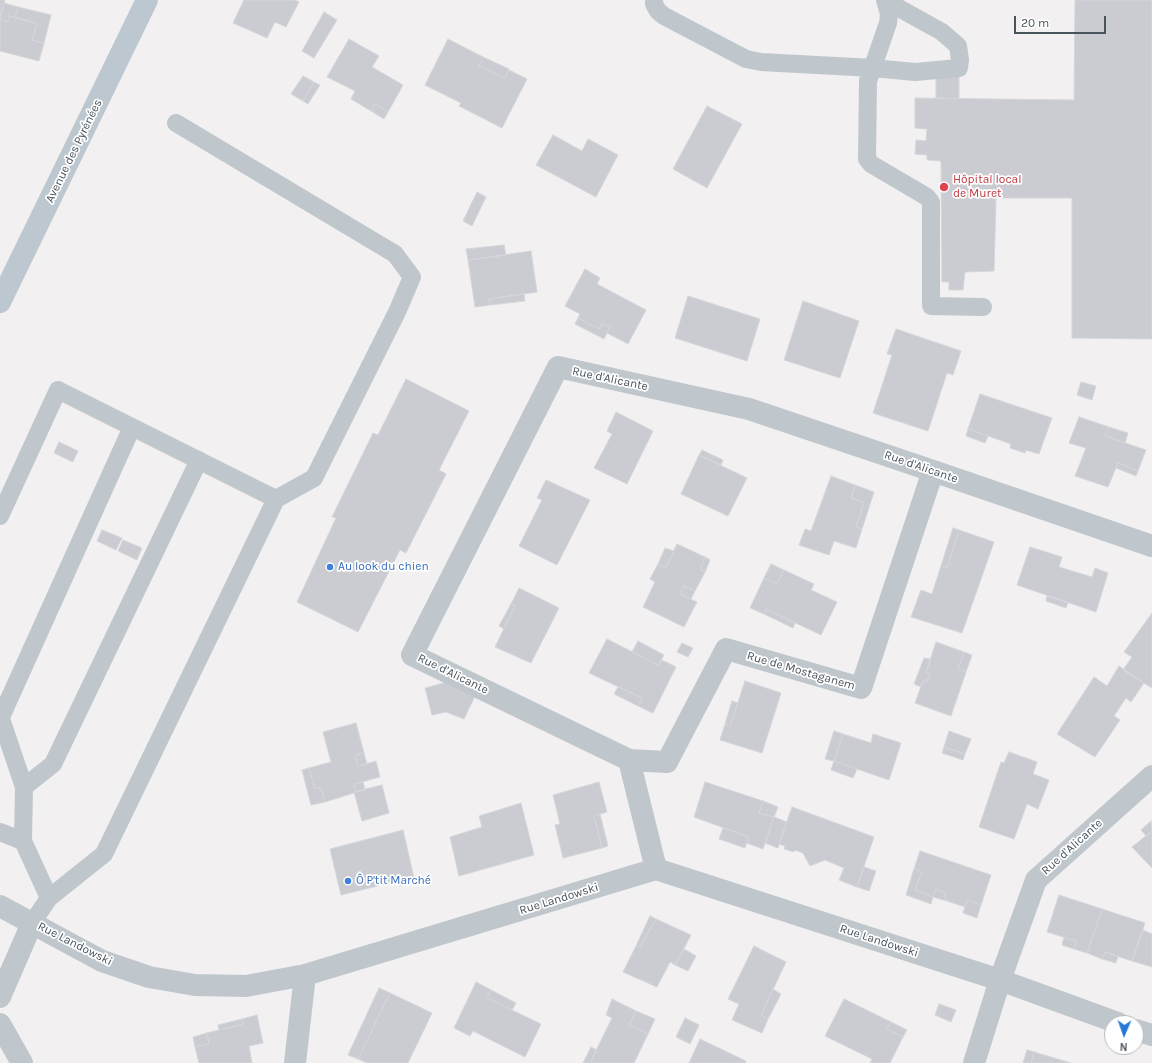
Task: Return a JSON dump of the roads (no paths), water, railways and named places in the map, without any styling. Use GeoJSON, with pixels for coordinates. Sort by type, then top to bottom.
{"type":"FeatureCollection","features":[{"type":"Feature","properties":{"kind":"main road","name":"Avenue des Pyrénées"},"geometry":{"type":"LineString","coordinates":[[0,302],[147,0]]}},
{"type":"Feature","properties":{"kind":"street","name":"Rue d'Alicante"},"geometry":{"type":"LineString","coordinates":[[629,760],[412,655],[558,367],[749,409],[1152,546]]}},
{"type":"Feature","properties":{"kind":"street","name":"Rue de Mostaganem"},"geometry":{"type":"LineString","coordinates":[[629,760],[667,762],[726,649],[861,688],[933,471]]}},
{"type":"Feature","properties":{"kind":"street"},"geometry":{"type":"LineString","coordinates":[[629,760],[656,869]]}},
{"type":"Feature","properties":{"kind":"street","name":"Rue d'Alicante"},"geometry":{"type":"LineString","coordinates":[[974,1063],[1000,980],[1036,880],[1152,776]]}},
{"type":"Feature","properties":{"kind":"street","name":"Rue Landowski"},"geometry":{"type":"LineString","coordinates":[[0,906],[102,961],[149,977],[195,985],[246,986],[306,976],[656,869],[1000,980],[1104,1018]]}},
{"type":"Feature","properties":{"kind":"street"},"geometry":{"type":"LineString","coordinates":[[0,996],[32,923]]}},
{"type":"Feature","properties":{"kind":"street"},"geometry":{"type":"LineString","coordinates":[[295,1063],[306,976]]}},
{"type":"Feature","properties":{"kind":"street"},"geometry":{"type":"LineString","coordinates":[[0,1024],[12,1055]]}},
{"type":"Feature","properties":{"kind":"lane"},"geometry":{"type":"LineString","coordinates":[[654,0],[654,4],[658,11],[664,16],[746,59],[761,62],[873,68],[915,72],[959,68],[960,60],[958,46],[942,32],[885,1]]}},
{"type":"Feature","properties":{"kind":"lane"},"geometry":{"type":"LineString","coordinates":[[885,1],[888,14],[888,23],[868,81],[867,159],[871,164],[927,197],[931,202],[931,306],[983,307]]}},
{"type":"Feature","properties":{"kind":"lane"},"geometry":{"type":"LineString","coordinates":[[32,923],[49,898],[104,854],[276,499],[314,478],[397,312],[412,277],[395,254],[176,123]]}},
{"type":"Feature","properties":{"kind":"lane"},"geometry":{"type":"LineString","coordinates":[[0,516],[58,390],[276,499]]}},
{"type":"Feature","properties":{"kind":"lane"},"geometry":{"type":"LineString","coordinates":[[49,898],[23,841],[24,788],[0,716],[132,427]]}},
{"type":"Feature","properties":{"kind":"lane"},"geometry":{"type":"LineString","coordinates":[[24,788],[53,764],[199,460]]}},
{"type":"Feature","properties":{"kind":"lane"},"geometry":{"type":"LineString","coordinates":[[0,832],[23,841]]}},
{"type":"Feature","properties":{"kind":"place","name":"Hôpital local de Muret"},"geometry":{"type":"Point","coordinates":[944,187]}},
{"type":"Feature","properties":{"kind":"place","name":"Au look du chien"},"geometry":{"type":"Point","coordinates":[330,567]}},
{"type":"Feature","properties":{"kind":"place","name":"Ô P'tit Marché"},"geometry":{"type":"Point","coordinates":[348,881]}}]}
